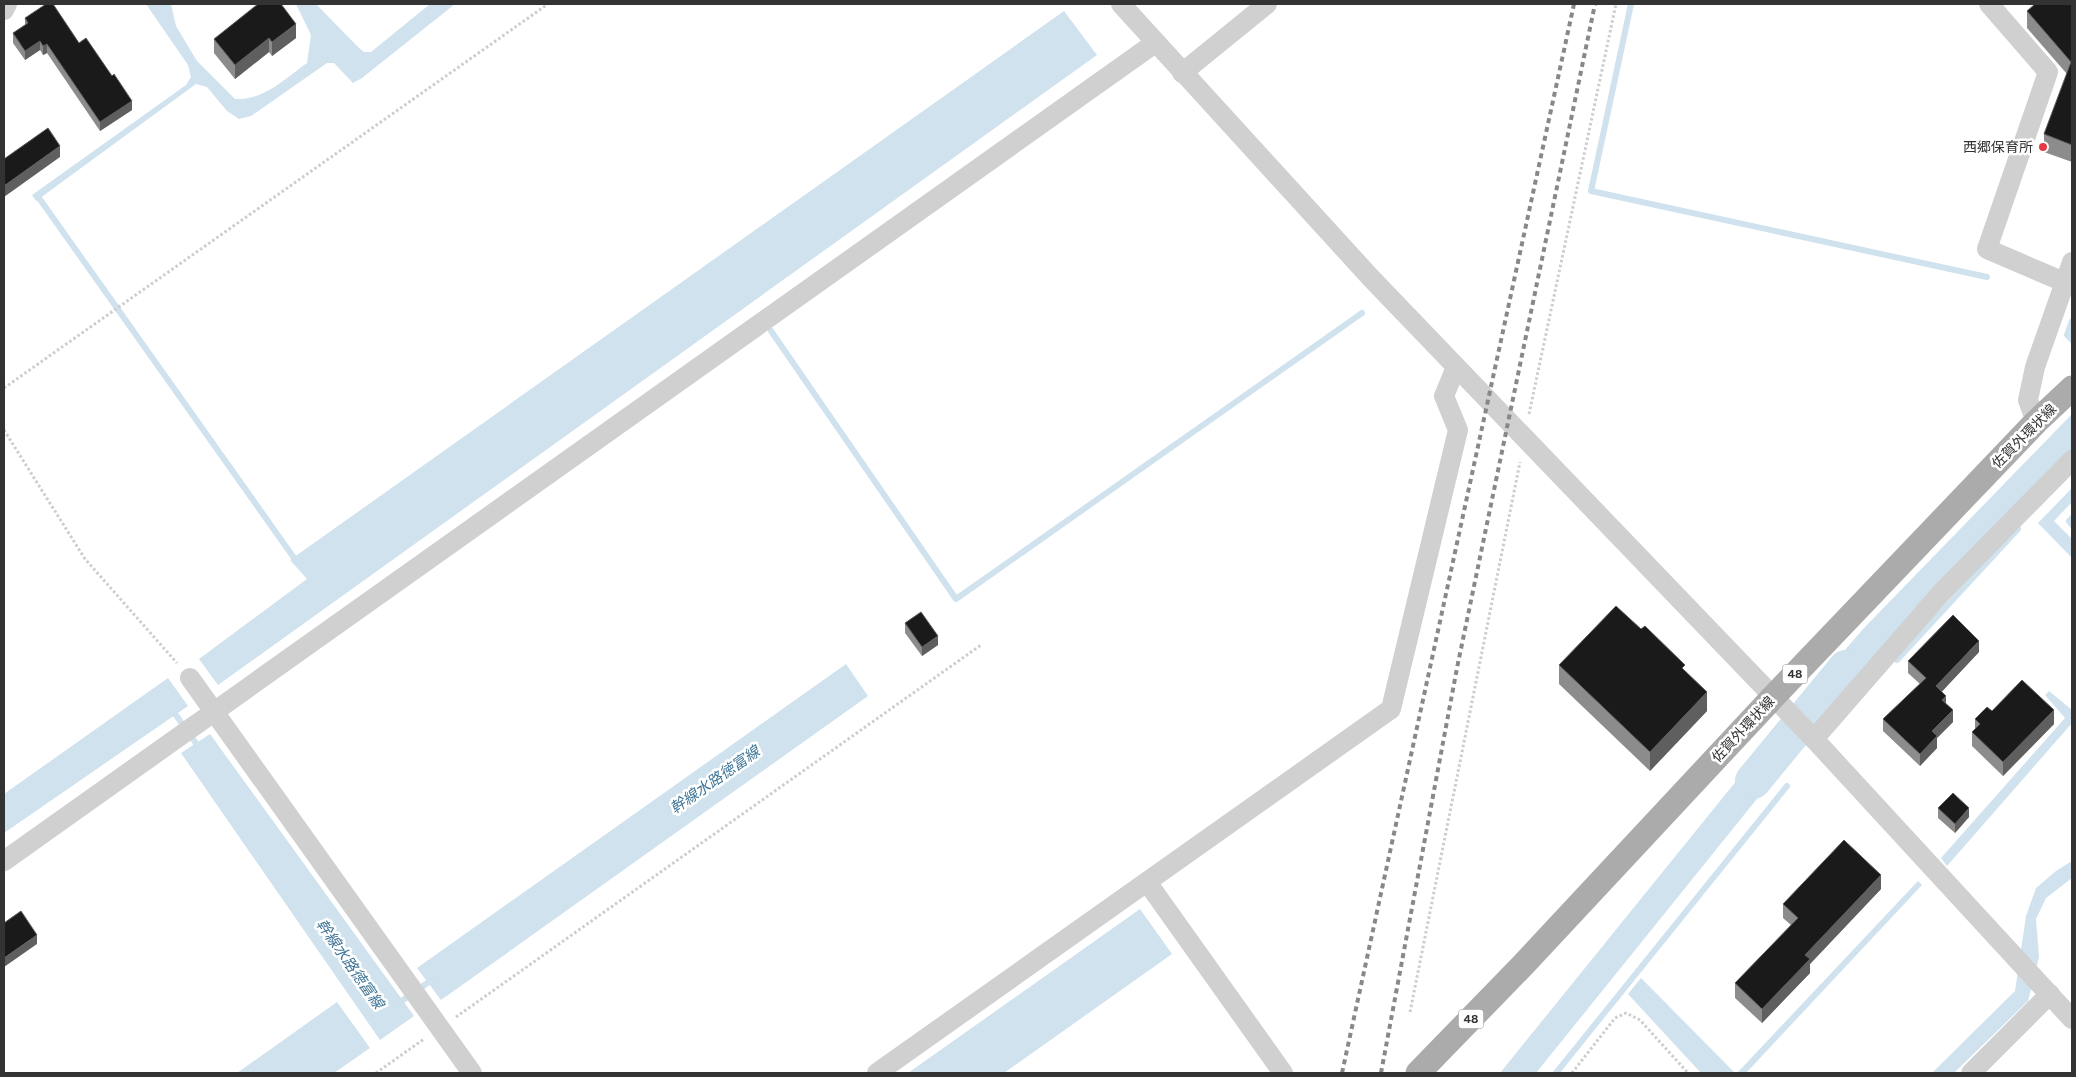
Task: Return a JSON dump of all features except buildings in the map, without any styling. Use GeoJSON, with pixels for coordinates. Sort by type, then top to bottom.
{"type":"FeatureCollection","features":[{"type":"Feature","properties":{"kind":"main road","name":"佐賀外環状線"},"geometry":{"type":"LineString","coordinates":[[1418,1073],[1781,704],[2036,422],[2072,388]]}},
{"type":"Feature","properties":{"kind":"street"},"geometry":{"type":"LineString","coordinates":[[4,10],[7,4]]}},
{"type":"Feature","properties":{"kind":"street"},"geometry":{"type":"LineString","coordinates":[[1121,4],[1370,277],[1781,704],[2072,1019]]}},
{"type":"Feature","properties":{"kind":"street"},"geometry":{"type":"LineString","coordinates":[[1182,73],[1267,4]]}},
{"type":"Feature","properties":{"kind":"street"},"geometry":{"type":"LineString","coordinates":[[1989,4],[2048,72],[1986,248],[2064,282]]}},
{"type":"Feature","properties":{"kind":"street"},"geometry":{"type":"LineString","coordinates":[[4,861],[1154,42]]}},
{"type":"Feature","properties":{"kind":"street"},"geometry":{"type":"LineString","coordinates":[[2036,422],[2028,400],[2035,367],[2072,262]]}},
{"type":"Feature","properties":{"kind":"street"},"geometry":{"type":"LineString","coordinates":[[877,1073],[1391,709],[1458,430],[1444,396],[1456,366]]}},
{"type":"Feature","properties":{"kind":"street"},"geometry":{"type":"LineString","coordinates":[[1814,739],[1941,593],[2072,460]]}},
{"type":"Feature","properties":{"kind":"street"},"geometry":{"type":"LineString","coordinates":[[195,686],[472,1073]]}},
{"type":"Feature","properties":{"kind":"street"},"geometry":{"type":"LineString","coordinates":[[1147,882],[1283,1073]]}},
{"type":"Feature","properties":{"kind":"street"},"geometry":{"type":"LineString","coordinates":[[1971,1073],[2044,988]]}},
{"type":"Feature","properties":{"kind":"path"},"geometry":{"type":"LineString","coordinates":[[4,388],[548,4]]}},
{"type":"Feature","properties":{"kind":"path"},"geometry":{"type":"LineString","coordinates":[[1410,1012],[1524,438],[1616,4]]}},
{"type":"Feature","properties":{"kind":"path"},"geometry":{"type":"LineString","coordinates":[[4,430],[85,559],[195,686]]}},
{"type":"Feature","properties":{"kind":"path"},"geometry":{"type":"LineString","coordinates":[[376,1073],[980,644]]}},
{"type":"Feature","properties":{"kind":"path"},"geometry":{"type":"LineString","coordinates":[[1572,1073],[1615,1018],[1626,1013],[1640,1020],[1688,1073]]}},
{"type":"Feature","properties":{"kind":"water"},"geometry":{"type":"Polygon","coordinates":[[[146,4],[171,4],[176,26],[197,61],[235,99],[245,99],[274,87],[307,63],[311,35],[296,4],[316,4],[357,46],[364,52],[371,52],[430,4],[455,4],[362,78],[353,83],[334,63],[327,63],[251,116],[239,119],[227,111],[207,87],[196,84],[36,201],[32,195],[186,85],[191,77],[188,65],[146,4]]]}},
{"type":"Feature","properties":{"kind":"water"},"geometry":{"type":"Polygon","coordinates":[[[1064,11],[1097,55],[218,685],[199,659],[307,579],[290,560],[1064,11]]]}},
{"type":"Feature","properties":{"kind":"water"},"geometry":{"type":"Polygon","coordinates":[[[2072,414],[2072,452],[1824,717],[1814,708],[1811,689],[1864,628],[2072,414]]]}},
{"type":"Feature","properties":{"kind":"water"},"geometry":{"type":"Polygon","coordinates":[[[2072,488],[2072,502],[2054,521],[2072,539],[2072,558],[2038,523],[2072,488]]]}},
{"type":"Feature","properties":{"kind":"water"},"geometry":{"type":"Polygon","coordinates":[[[846,664],[868,696],[441,1000],[417,968],[846,664]]]}},
{"type":"Feature","properties":{"kind":"water"},"geometry":{"type":"Polygon","coordinates":[[[168,678],[188,706],[4,833],[4,794],[168,678]]]}},
{"type":"Feature","properties":{"kind":"water"},"geometry":{"type":"Polygon","coordinates":[[[2049,691],[2072,708],[2072,723],[1947,866],[1941,858],[2065,718],[2045,695],[2049,691]]]}},
{"type":"Feature","properties":{"kind":"water"},"geometry":{"type":"Polygon","coordinates":[[[210,734],[414,1016],[380,1040],[181,753],[210,734]]]}},
{"type":"Feature","properties":{"kind":"water"},"geometry":{"type":"Polygon","coordinates":[[[1771,738],[1785,742],[1794,753],[1536,1073],[1500,1073],[1771,738]]]}},
{"type":"Feature","properties":{"kind":"water"},"geometry":{"type":"Polygon","coordinates":[[[2072,861],[2072,878],[2046,898],[2036,919],[2039,957],[2028,1001],[1954,1073],[1932,1073],[2015,991],[2026,916],[2036,888],[2056,871],[2072,861]]]}},
{"type":"Feature","properties":{"kind":"water"},"geometry":{"type":"Polygon","coordinates":[[[1918,881],[1922,885],[1746,1073],[1737,1073],[1918,881]]]}},
{"type":"Feature","properties":{"kind":"water"},"geometry":{"type":"Polygon","coordinates":[[[1140,909],[1172,954],[1004,1073],[908,1073],[1140,909]]]}},
{"type":"Feature","properties":{"kind":"water"},"geometry":{"type":"Polygon","coordinates":[[[1641,978],[1735,1073],[1701,1073],[1628,994],[1641,978]]]}},
{"type":"Feature","properties":{"kind":"water"},"geometry":{"type":"Polygon","coordinates":[[[337,1002],[370,1048],[334,1073],[237,1073],[337,1002]]]}},
{"type":"Feature","properties":{"kind":"waterway"},"geometry":{"type":"LineString","coordinates":[[1631,4],[1591,191],[1987,277]]}},
{"type":"Feature","properties":{"kind":"waterway"},"geometry":{"type":"LineString","coordinates":[[39,198],[299,565]]}},
{"type":"Feature","properties":{"kind":"waterway"},"geometry":{"type":"LineString","coordinates":[[771,331],[956,599],[1362,313]]}},
{"type":"Feature","properties":{"kind":"waterway"},"geometry":{"type":"LineString","coordinates":[[2072,321],[2067,335],[2072,340]]}},
{"type":"Feature","properties":{"kind":"waterway"},"geometry":{"type":"LineString","coordinates":[[2072,518],[2069,521],[2072,525]]}},
{"type":"Feature","properties":{"kind":"waterway"},"geometry":{"type":"LineString","coordinates":[[1897,660],[2018,529]]}},
{"type":"Feature","properties":{"kind":"waterway"},"geometry":{"type":"LineString","coordinates":[[1753,781],[1846,668]]}},
{"type":"Feature","properties":{"kind":"waterway","name":"幹線水路徳富線"},"geometry":{"type":"LineString","coordinates":[[171,708],[200,749]]}},
{"type":"Feature","properties":{"kind":"waterway"},"geometry":{"type":"LineString","coordinates":[[1556,1073],[1787,786]]}},
{"type":"Feature","properties":{"kind":"waterway","name":"幹線水路徳富線"},"geometry":{"type":"LineString","coordinates":[[396,1005],[433,979]]}},
{"type":"Feature","properties":{"kind":"railway"},"geometry":{"type":"LineString","coordinates":[[1342,1073],[1574,4]]}},
{"type":"Feature","properties":{"kind":"railway"},"geometry":{"type":"LineString","coordinates":[[1381,1073],[1457,668],[1595,4]]}},
{"type":"Feature","properties":{"kind":"place","name":"西郷保育所"},"geometry":{"type":"Point","coordinates":[2043,147]}}]}
